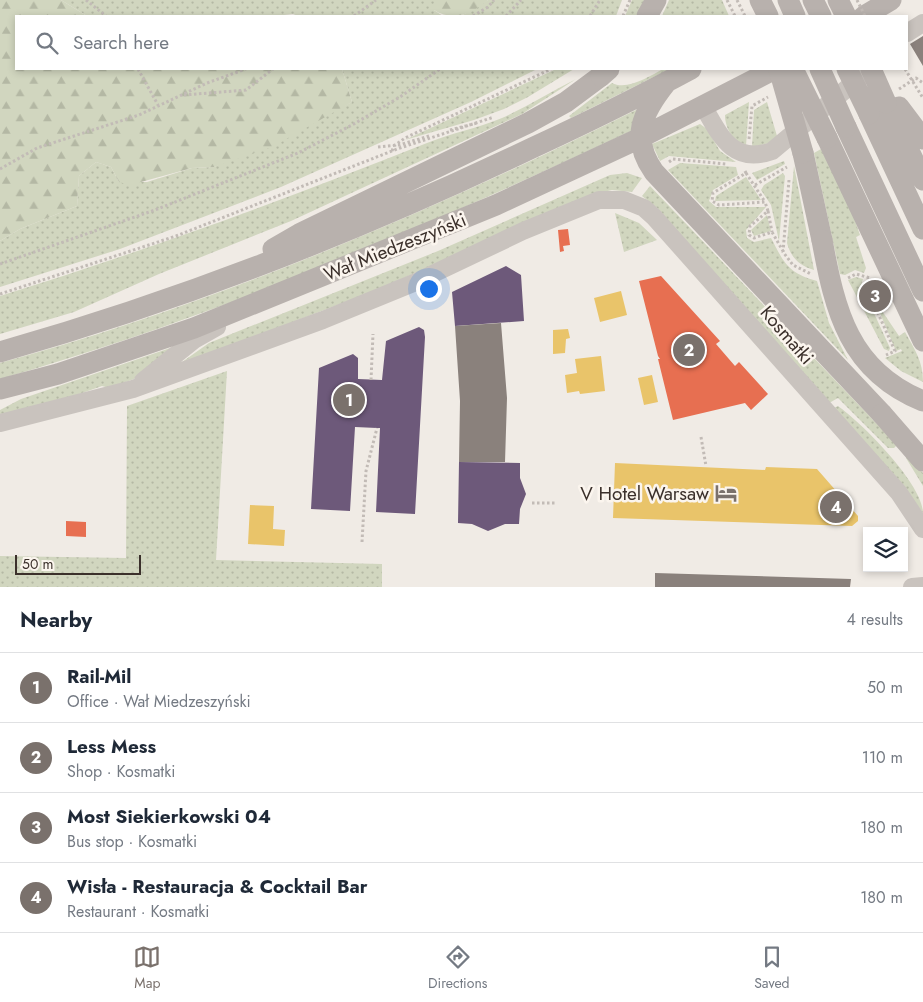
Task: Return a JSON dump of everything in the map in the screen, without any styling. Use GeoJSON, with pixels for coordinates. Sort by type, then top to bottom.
{"type":"FeatureCollection","features":[{"type":"Feature","properties":{"kind":"main road"},"geometry":{"type":"LineString","coordinates":[[648,15],[656,0]]}},
{"type":"Feature","properties":{"kind":"main road"},"geometry":{"type":"LineString","coordinates":[[788,0],[796,15]]}},
{"type":"Feature","properties":{"kind":"main road"},"geometry":{"type":"LineString","coordinates":[[788,15],[815,0],[821,15]]}},
{"type":"Feature","properties":{"kind":"main road"},"geometry":{"type":"LineString","coordinates":[[838,0],[846,15]]}},
{"type":"Feature","properties":{"kind":"main road"},"geometry":{"type":"LineString","coordinates":[[867,15],[890,0]]}},
{"type":"Feature","properties":{"kind":"main road"},"geometry":{"type":"LineString","coordinates":[[754,6],[767,15]]}},
{"type":"Feature","properties":{"kind":"main road","name":"Wał Miedzeszyński"},"geometry":{"type":"LineString","coordinates":[[0,352],[130,312],[210,284],[412,203],[493,167],[689,70]]}},
{"type":"Feature","properties":{"kind":"main road","name":"Wał Miedzeszyński"},"geometry":{"type":"LineString","coordinates":[[0,390],[58,374],[194,328],[496,205],[640,138],[775,70]]}},
{"type":"Feature","properties":{"kind":"main road"},"geometry":{"type":"LineString","coordinates":[[777,70],[796,159],[822,240],[837,309],[854,346],[866,362],[888,382],[923,401]]}},
{"type":"Feature","properties":{"kind":"main road"},"geometry":{"type":"LineString","coordinates":[[793,70],[923,341]]}},
{"type":"Feature","properties":{"kind":"main road"},"geometry":{"type":"LineString","coordinates":[[820,70],[923,291]]}},
{"type":"Feature","properties":{"kind":"main road"},"geometry":{"type":"LineString","coordinates":[[848,70],[883,105],[923,139]]}},
{"type":"Feature","properties":{"kind":"main road"},"geometry":{"type":"LineString","coordinates":[[872,70],[923,229]]}},
{"type":"Feature","properties":{"kind":"main road"},"geometry":{"type":"LineString","coordinates":[[210,284],[299,234],[528,123],[566,102],[605,72]]}},
{"type":"Feature","properties":{"kind":"main road"},"geometry":{"type":"LineString","coordinates":[[666,82],[652,103],[641,128],[642,150],[654,172],[882,414],[923,461]]}},
{"type":"Feature","properties":{"kind":"main road"},"geometry":{"type":"LineString","coordinates":[[883,105],[923,180]]}},
{"type":"Feature","properties":{"kind":"street"},"geometry":{"type":"LineString","coordinates":[[908,32],[923,23]]}},
{"type":"Feature","properties":{"kind":"street"},"geometry":{"type":"LineString","coordinates":[[703,106],[728,144],[746,155],[759,156],[772,151],[871,70]]}},
{"type":"Feature","properties":{"kind":"street","name":"Wał Miedzeszyński"},"geometry":{"type":"LineString","coordinates":[[0,423],[133,389],[332,317],[416,282],[523,231],[599,200]]}},
{"type":"Feature","properties":{"kind":"street","name":"Kosmatki"},"geometry":{"type":"LineString","coordinates":[[599,200],[624,200],[644,208],[654,217],[899,493],[923,529]]}},
{"type":"Feature","properties":{"kind":"street"},"geometry":{"type":"LineString","coordinates":[[133,389],[194,340],[275,296]]}},
{"type":"Feature","properties":{"kind":"street"},"geometry":{"type":"LineString","coordinates":[[912,587],[923,586]]}},
{"type":"Feature","properties":{"kind":"path"},"geometry":{"type":"LineString","coordinates":[[86,0],[105,15]]}},
{"type":"Feature","properties":{"kind":"path"},"geometry":{"type":"LineString","coordinates":[[355,15],[376,0]]}},
{"type":"Feature","properties":{"kind":"path"},"geometry":{"type":"LineString","coordinates":[[474,15],[488,7],[494,0]]}},
{"type":"Feature","properties":{"kind":"path"},"geometry":{"type":"LineString","coordinates":[[507,15],[521,0]]}},
{"type":"Feature","properties":{"kind":"path"},"geometry":{"type":"LineString","coordinates":[[591,15],[600,0]]}},
{"type":"Feature","properties":{"kind":"path"},"geometry":{"type":"LineString","coordinates":[[623,15],[630,0]]}},
{"type":"Feature","properties":{"kind":"path"},"geometry":{"type":"LineString","coordinates":[[727,0],[734,15]]}},
{"type":"Feature","properties":{"kind":"path"},"geometry":{"type":"LineString","coordinates":[[737,0],[754,6]]}},
{"type":"Feature","properties":{"kind":"path"},"geometry":{"type":"LineString","coordinates":[[857,0],[864,15]]}},
{"type":"Feature","properties":{"kind":"path"},"geometry":{"type":"LineString","coordinates":[[139,70],[158,105]]}},
{"type":"Feature","properties":{"kind":"path"},"geometry":{"type":"LineString","coordinates":[[0,168],[37,148],[139,115],[207,82],[243,70]]}},
{"type":"Feature","properties":{"kind":"path"},"geometry":{"type":"LineString","coordinates":[[181,95],[246,90],[272,70]]}},
{"type":"Feature","properties":{"kind":"path"},"geometry":{"type":"LineString","coordinates":[[0,264],[155,210],[298,153],[352,126],[400,97],[439,70]]}},
{"type":"Feature","properties":{"kind":"path"},"geometry":{"type":"LineString","coordinates":[[392,151],[394,146],[404,138],[550,70]]}},
{"type":"Feature","properties":{"kind":"path"},"geometry":{"type":"LineString","coordinates":[[906,70],[923,98]]}},
{"type":"Feature","properties":{"kind":"path"},"geometry":{"type":"LineString","coordinates":[[748,146],[752,106]]}},
{"type":"Feature","properties":{"kind":"path"},"geometry":{"type":"LineString","coordinates":[[0,294],[176,236],[392,151],[478,123],[475,122],[394,146],[378,147]]}},
{"type":"Feature","properties":{"kind":"path"},"geometry":{"type":"LineString","coordinates":[[755,185],[796,159]]}},
{"type":"Feature","properties":{"kind":"path"},"geometry":{"type":"LineString","coordinates":[[742,165],[768,210],[772,232],[784,252]]}},
{"type":"Feature","properties":{"kind":"path"},"geometry":{"type":"LineString","coordinates":[[746,173],[714,194],[712,201],[719,205],[764,202]]}},
{"type":"Feature","properties":{"kind":"path"},"geometry":{"type":"LineString","coordinates":[[768,210],[750,226],[749,235],[754,238],[772,232]]}},
{"type":"Feature","properties":{"kind":"path"},"geometry":{"type":"LineString","coordinates":[[843,280],[856,274],[870,278],[868,291],[894,351],[888,356],[883,354]]}},
{"type":"Feature","properties":{"kind":"path"},"geometry":{"type":"LineString","coordinates":[[371,380],[373,334]]}},
{"type":"Feature","properties":{"kind":"path"},"geometry":{"type":"LineString","coordinates":[[362,542],[366,471],[377,428]]}},
{"type":"Feature","properties":{"kind":"path"},"geometry":{"type":"LineString","coordinates":[[701,437],[706,466]]}},
{"type":"Feature","properties":{"kind":"path"},"geometry":{"type":"LineString","coordinates":[[532,502],[555,503]]}},
{"type":"Feature","properties":{"kind":"green space"},"geometry":{"type":"Polygon","coordinates":[[[0,0],[61,0],[85,15],[15,15],[15,70],[342,70],[352,102],[272,147],[214,167],[192,168],[130,185],[119,182],[111,167],[96,162],[79,176],[77,206],[20,229],[0,241],[0,0]]]}},
{"type":"Feature","properties":{"kind":"green space"},"geometry":{"type":"Polygon","coordinates":[[[61,0],[434,0],[434,10],[442,15],[293,14],[85,15],[61,0]]]}},
{"type":"Feature","properties":{"kind":"green space"},"geometry":{"type":"Polygon","coordinates":[[[434,0],[488,0],[462,15],[441,14],[434,10],[434,0]]]}},
{"type":"Feature","properties":{"kind":"green space"},"geometry":{"type":"Polygon","coordinates":[[[488,0],[622,0],[616,15],[463,15],[488,0]]]}},
{"type":"Feature","properties":{"kind":"green space"},"geometry":{"type":"Polygon","coordinates":[[[632,0],[645,0],[637,15],[625,15],[632,0]]]}},
{"type":"Feature","properties":{"kind":"green space"},"geometry":{"type":"Polygon","coordinates":[[[669,0],[722,0],[729,15],[662,15],[669,0]]]}},
{"type":"Feature","properties":{"kind":"green space"},"geometry":{"type":"Polygon","coordinates":[[[342,70],[535,70],[471,102],[281,187],[120,249],[0,287],[0,241],[20,229],[77,206],[79,176],[96,162],[111,167],[119,182],[147,182],[192,168],[214,167],[352,102],[342,70]]]}},
{"type":"Feature","properties":{"kind":"green space"},"geometry":{"type":"Polygon","coordinates":[[[554,70],[572,70],[504,109],[474,120],[405,140],[554,70]]]}},
{"type":"Feature","properties":{"kind":"green space"},"geometry":{"type":"Polygon","coordinates":[[[661,70],[668,70],[571,118],[569,116],[612,83],[624,85],[645,79],[661,70]]]}},
{"type":"Feature","properties":{"kind":"green space"},"geometry":{"type":"Polygon","coordinates":[[[576,79],[522,114],[291,221],[159,274],[74,312],[0,334],[0,296],[162,243],[436,139],[493,122],[576,79]]]}},
{"type":"Feature","properties":{"kind":"green space"},"geometry":{"type":"Polygon","coordinates":[[[749,102],[746,146],[737,141],[731,134],[726,125],[725,115],[749,102]]]}},
{"type":"Feature","properties":{"kind":"green space"},"geometry":{"type":"Polygon","coordinates":[[[767,102],[777,136],[769,143],[752,147],[754,110],[767,102]]]}},
{"type":"Feature","properties":{"kind":"green space"},"geometry":{"type":"Polygon","coordinates":[[[638,109],[631,131],[477,202],[241,299],[161,328],[0,379],[0,363],[83,339],[245,283],[404,218],[561,147],[638,109]]]}},
{"type":"Feature","properties":{"kind":"green space"},"geometry":{"type":"Polygon","coordinates":[[[700,124],[707,129],[720,151],[736,162],[669,156],[660,161],[652,144],[700,124]]]}},
{"type":"Feature","properties":{"kind":"green space"},"geometry":{"type":"Polygon","coordinates":[[[821,149],[853,215],[860,235],[856,237],[866,268],[864,273],[855,270],[845,275],[840,274],[814,153],[821,149]]]}},
{"type":"Feature","properties":{"kind":"green space"},"geometry":{"type":"Polygon","coordinates":[[[784,161],[785,164],[757,180],[752,173],[784,161]]]}},
{"type":"Feature","properties":{"kind":"green space"},"geometry":{"type":"Polygon","coordinates":[[[680,163],[736,167],[738,175],[713,190],[709,201],[716,207],[766,207],[746,230],[747,238],[754,242],[771,238],[788,266],[799,274],[817,281],[829,323],[848,360],[668,170],[680,163]]]}},
{"type":"Feature","properties":{"kind":"green space"},"geometry":{"type":"Polygon","coordinates":[[[794,166],[814,270],[797,261],[787,243],[794,166]]]}},
{"type":"Feature","properties":{"kind":"green space"},"geometry":{"type":"Polygon","coordinates":[[[627,173],[642,178],[632,192],[612,190],[599,193],[369,293],[175,367],[209,343],[438,251],[610,175],[627,173]]]}},
{"type":"Feature","properties":{"kind":"green space"},"geometry":{"type":"Polygon","coordinates":[[[783,173],[785,176],[779,241],[771,205],[761,190],[764,185],[783,173]]]}},
{"type":"Feature","properties":{"kind":"green space"},"geometry":{"type":"Polygon","coordinates":[[[746,177],[761,200],[715,201],[716,196],[746,177]]]}},
{"type":"Feature","properties":{"kind":"green space"},"geometry":{"type":"Polygon","coordinates":[[[650,186],[897,445],[894,448],[888,448],[838,398],[829,403],[657,208],[642,196],[650,186]]]}},
{"type":"Feature","properties":{"kind":"green space"},"geometry":{"type":"Polygon","coordinates":[[[615,213],[639,223],[657,240],[624,252],[615,213]]]}},
{"type":"Feature","properties":{"kind":"green space"},"geometry":{"type":"Polygon","coordinates":[[[767,215],[771,231],[754,236],[751,230],[767,215]]]}},
{"type":"Feature","properties":{"kind":"green space"},"geometry":{"type":"Polygon","coordinates":[[[856,277],[863,279],[861,285],[890,348],[889,351],[884,349],[848,280],[856,277]]]}},
{"type":"Feature","properties":{"kind":"green space"},"geometry":{"type":"Polygon","coordinates":[[[878,305],[899,336],[905,332],[920,362],[923,382],[901,371],[885,358],[902,351],[901,349],[896,351],[878,305]]]}},
{"type":"Feature","properties":{"kind":"green space"},"geometry":{"type":"Polygon","coordinates":[[[179,345],[134,379],[109,388],[102,386],[0,422],[0,410],[21,399],[179,345]]]}},
{"type":"Feature","properties":{"kind":"green space"},"geometry":{"type":"Polygon","coordinates":[[[227,371],[216,560],[382,564],[382,587],[0,587],[0,556],[126,558],[127,406],[227,371]]]}},
{"type":"Feature","properties":{"kind":"green space"},"geometry":{"type":"Polygon","coordinates":[[[838,406],[849,414],[875,440],[902,471],[913,486],[923,513],[896,477],[834,408],[838,406]]]}},
{"type":"Feature","properties":{"kind":"green space"},"geometry":{"type":"Polygon","coordinates":[[[907,455],[923,473],[923,486],[906,458],[907,455]]]}},
{"type":"Feature","properties":{"kind":"building: Homes"},"geometry":{"type":"Polygon","coordinates":[[[621,291],[627,315],[600,322],[594,298],[621,291]]]}},
{"type":"Feature","properties":{"kind":"building: Homes"},"geometry":{"type":"Polygon","coordinates":[[[568,329],[570,338],[566,339],[565,353],[553,354],[553,330],[568,329]]]}},
{"type":"Feature","properties":{"kind":"building: Homes"},"geometry":{"type":"Polygon","coordinates":[[[601,356],[605,391],[580,394],[579,391],[567,393],[565,375],[577,373],[575,359],[601,356]]]}},
{"type":"Feature","properties":{"kind":"building: Homes"},"geometry":{"type":"Polygon","coordinates":[[[652,375],[658,402],[644,405],[638,378],[652,375]]]}},
{"type":"Feature","properties":{"kind":"building: Homes","name":"V Hotel Warsaw"},"geometry":{"type":"Polygon","coordinates":[[[615,463],[765,470],[766,467],[817,469],[858,516],[858,521],[852,526],[613,518],[615,463]]]}},
{"type":"Feature","properties":{"kind":"building: Homes"},"geometry":{"type":"Polygon","coordinates":[[[250,505],[274,506],[273,529],[285,530],[284,546],[248,544],[250,505]]]}},
{"type":"Feature","properties":{"kind":"building: Shops"},"geometry":{"type":"Polygon","coordinates":[[[568,229],[570,245],[563,246],[564,251],[560,252],[558,230],[568,229]]]}},
{"type":"Feature","properties":{"kind":"building: Shops"},"geometry":{"type":"Polygon","coordinates":[[[661,276],[720,341],[716,344],[735,366],[739,362],[768,394],[751,410],[745,403],[673,420],[658,359],[660,359],[639,281],[661,276]]]}},
{"type":"Feature","properties":{"kind":"building: Shops"},"geometry":{"type":"Polygon","coordinates":[[[66,521],[86,522],[86,537],[66,536],[66,521]]]}},
{"type":"Feature","properties":{"kind":"building: Offices"},"geometry":{"type":"Polygon","coordinates":[[[506,266],[521,275],[524,321],[455,326],[452,292],[506,266]]]}},
{"type":"Feature","properties":{"kind":"building: Offices"},"geometry":{"type":"Polygon","coordinates":[[[419,327],[424,330],[425,337],[415,514],[376,512],[380,428],[355,427],[350,511],[311,509],[319,368],[353,354],[358,358],[358,379],[382,380],[386,341],[419,327]]]}},
{"type":"Feature","properties":{"kind":"building: Offices"},"geometry":{"type":"Polygon","coordinates":[[[459,462],[520,463],[520,478],[526,494],[520,509],[519,524],[505,524],[488,531],[472,524],[458,523],[459,462]]]}},
{"type":"Feature","properties":{"kind":"building: Industry"},"geometry":{"type":"Polygon","coordinates":[[[923,36],[923,66],[910,44],[923,36]]]}},
{"type":"Feature","properties":{"kind":"building: Industry"},"geometry":{"type":"Polygon","coordinates":[[[501,323],[507,398],[505,462],[459,462],[460,401],[455,326],[501,323]]]}},
{"type":"Feature","properties":{"kind":"building: Industry"},"geometry":{"type":"Polygon","coordinates":[[[655,573],[851,579],[850,587],[655,587],[655,573]]]}},
{"type":"Feature","properties":{"kind":"place","name":"Most Siekierkowski 04"},"geometry":{"type":"Point","coordinates":[875,296]}},
{"type":"Feature","properties":{"kind":"place","name":"Less Mess"},"geometry":{"type":"Point","coordinates":[689,350]}},
{"type":"Feature","properties":{"kind":"place","name":"Rail-Mil"},"geometry":{"type":"Point","coordinates":[349,400]}},
{"type":"Feature","properties":{"kind":"place","name":"V Hotel Warsaw"},"geometry":{"type":"Point","coordinates":[726,493]}},
{"type":"Feature","properties":{"kind":"place","name":"Wisła - Restauracja & Cocktail Bar"},"geometry":{"type":"Point","coordinates":[836,507]}}]}
